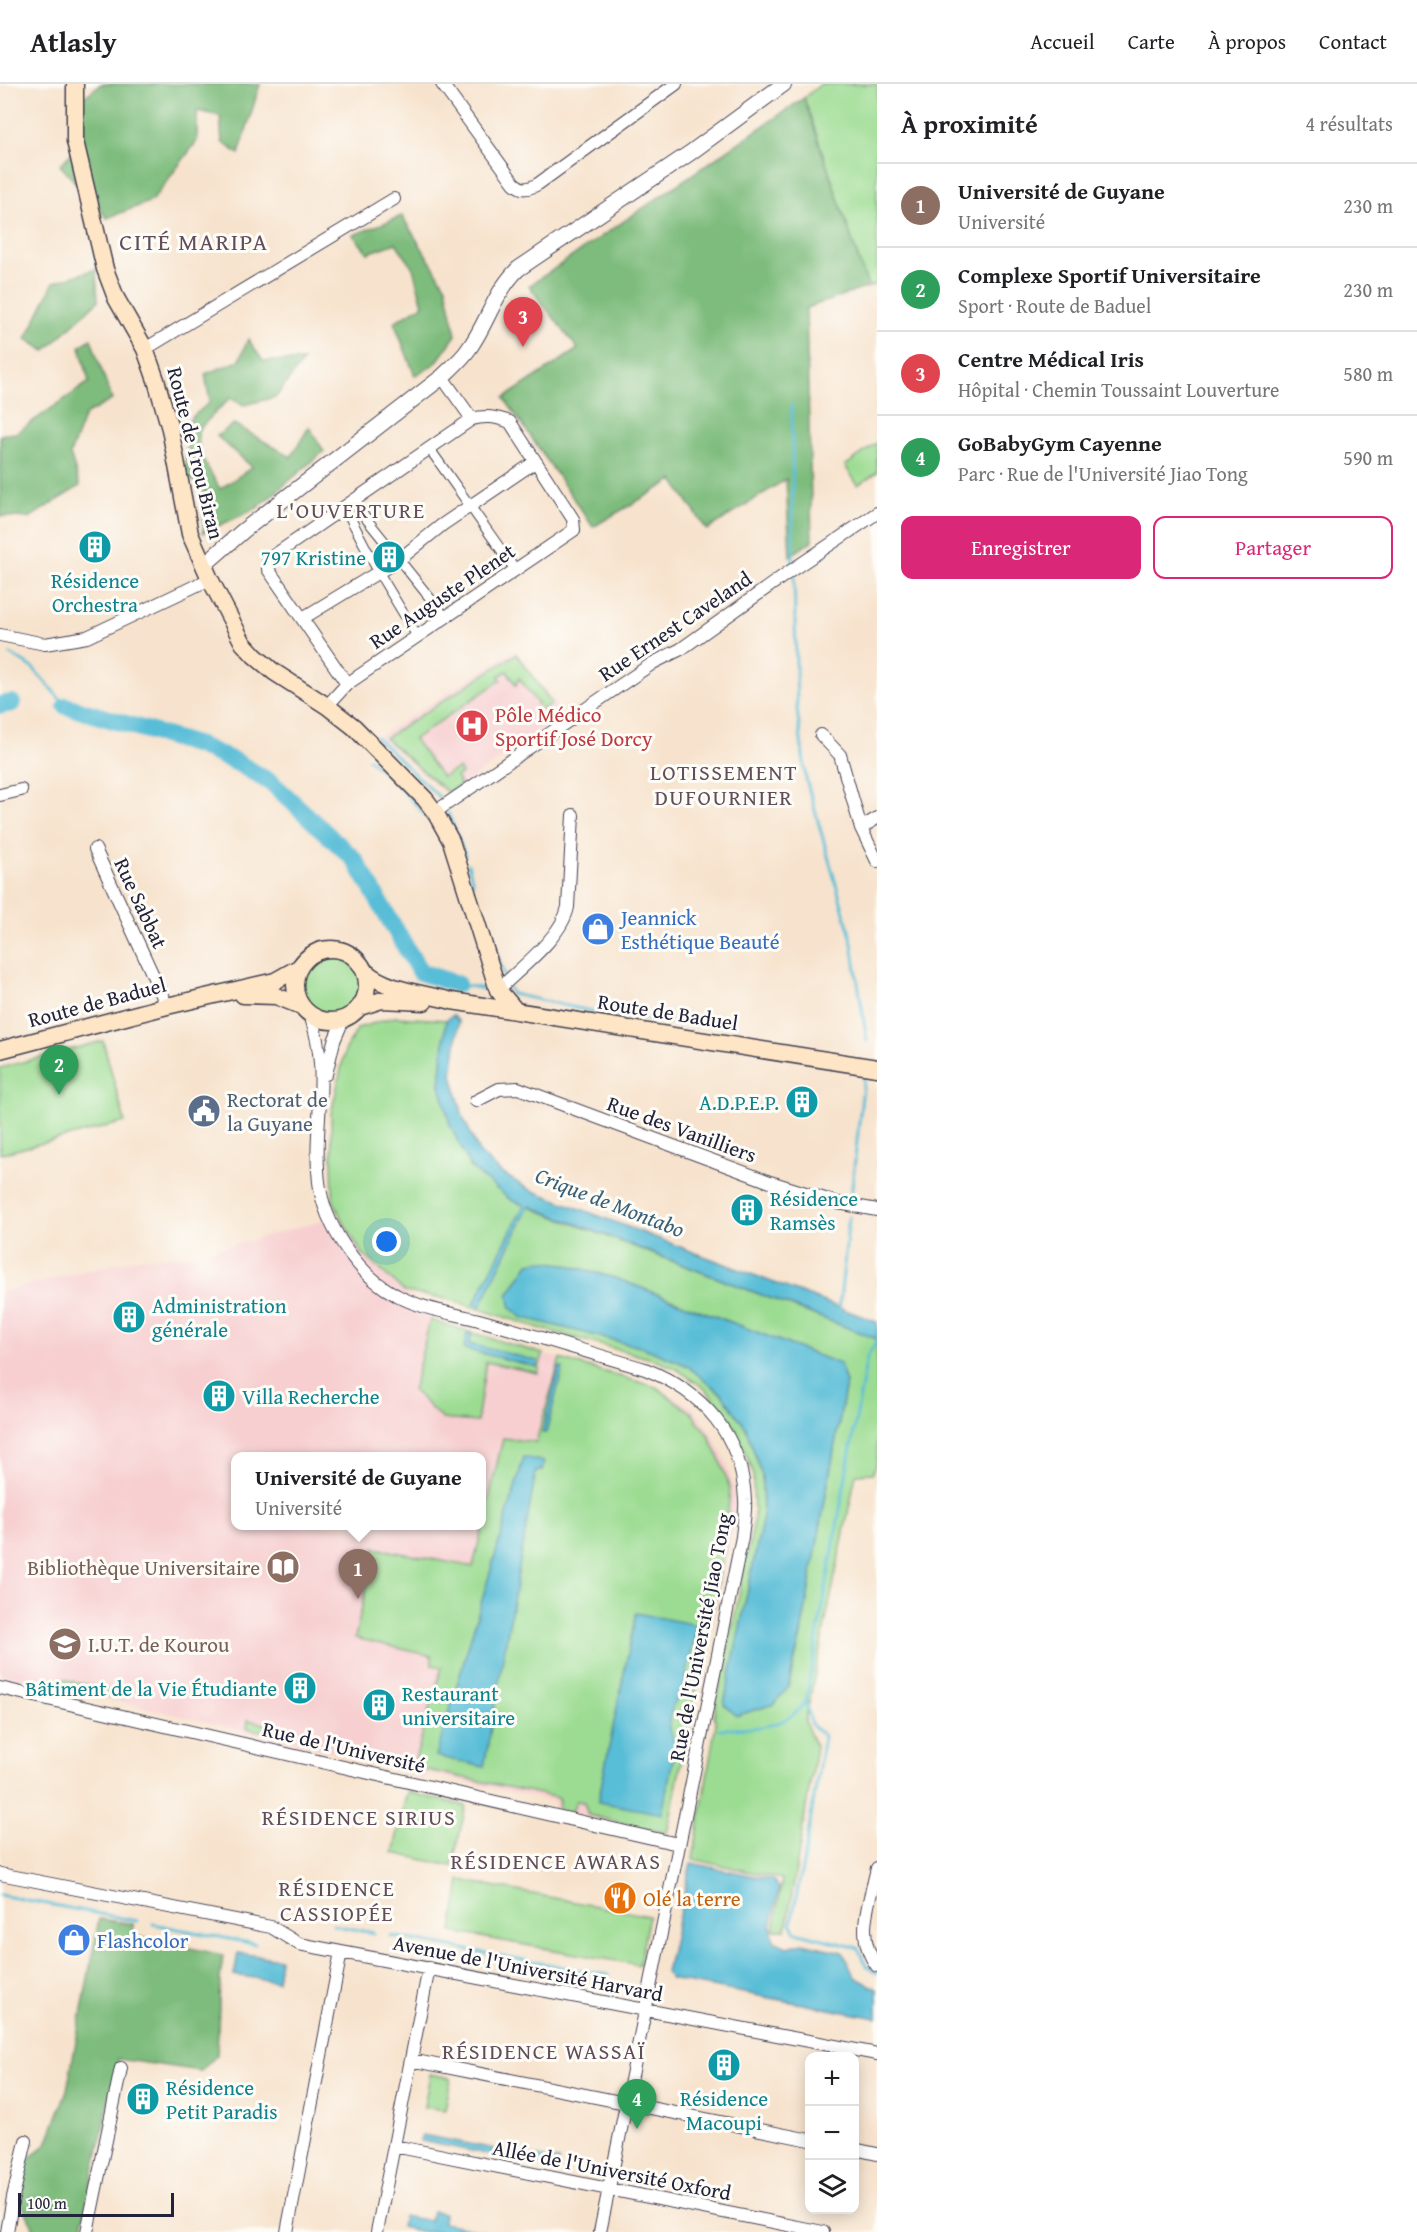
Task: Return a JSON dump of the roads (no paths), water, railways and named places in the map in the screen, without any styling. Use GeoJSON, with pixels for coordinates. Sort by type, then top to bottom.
{"type":"FeatureCollection","features":[{"type":"Feature","properties":{"kind":"main road","name":"Route de Trou Biran"},"geometry":{"type":"LineString","coordinates":[[75,84],[75,141],[105,269],[116,298],[145,349],[170,429],[190,534],[207,572],[243,642],[255,656],[274,672],[327,706],[354,727],[435,812],[455,852],[498,990],[516,1011]]}},
{"type":"Feature","properties":{"kind":"main road"},"geometry":{"type":"LineString","coordinates":[[336,949],[354,957],[366,972],[368,991],[360,1008],[343,1020],[326,1022],[305,1011],[297,999],[295,983],[300,967],[306,959],[321,950],[336,949]]}},
{"type":"Feature","properties":{"kind":"main road","name":"Route de Baduel"},"geometry":{"type":"LineString","coordinates":[[0,1050],[167,1006],[274,981],[300,967]]}},
{"type":"Feature","properties":{"kind":"main road","name":"Route de Baduel"},"geometry":{"type":"LineString","coordinates":[[366,972],[372,978],[397,988],[452,1001],[877,1068]]}},
{"type":"Feature","properties":{"kind":"main road"},"geometry":{"type":"LineString","coordinates":[[472,1004],[498,990]]}},
{"type":"Feature","properties":{"kind":"main road","name":"Route de Baduel"},"geometry":{"type":"LineString","coordinates":[[206,997],[276,996],[305,1011]]}},
{"type":"Feature","properties":{"kind":"main road","name":"Route de Baduel"},"geometry":{"type":"LineString","coordinates":[[360,1008],[382,1000],[428,1003],[452,1001]]}},
{"type":"Feature","properties":{"kind":"street"},"geometry":{"type":"LineString","coordinates":[[442,84],[514,183],[522,189],[538,184],[661,88],[676,84]]}},
{"type":"Feature","properties":{"kind":"street"},"geometry":{"type":"LineString","coordinates":[[0,634],[45,644],[87,636],[207,572],[243,531],[442,377],[469,349],[497,294],[518,269],[690,153],[784,84]]}},
{"type":"Feature","properties":{"kind":"street"},"geometry":{"type":"LineString","coordinates":[[145,349],[394,199]]}},
{"type":"Feature","properties":{"kind":"street"},"geometry":{"type":"LineString","coordinates":[[442,377],[472,419]]}},
{"type":"Feature","properties":{"kind":"street"},"geometry":{"type":"LineString","coordinates":[[303,618],[400,559],[437,529],[535,462],[510,422],[497,417],[483,416],[472,419],[269,559],[268,569],[347,684]]}},
{"type":"Feature","properties":{"kind":"street"},"geometry":{"type":"LineString","coordinates":[[429,448],[516,571]]}},
{"type":"Feature","properties":{"kind":"street","name":"Rue Auguste Plenet"},"geometry":{"type":"LineString","coordinates":[[327,706],[347,684],[574,530],[573,519],[535,462]]}},
{"type":"Feature","properties":{"kind":"street"},"geometry":{"type":"LineString","coordinates":[[348,503],[400,559],[446,618]]}},
{"type":"Feature","properties":{"kind":"street"},"geometry":{"type":"LineString","coordinates":[[348,503],[379,573],[417,636]]}},
{"type":"Feature","properties":{"kind":"street","name":"Rue Ernest Caveland"},"geometry":{"type":"LineString","coordinates":[[435,812],[653,663],[681,649],[877,513]]}},
{"type":"Feature","properties":{"kind":"street"},"geometry":{"type":"LineString","coordinates":[[821,735],[840,755],[861,828],[877,861]]}},
{"type":"Feature","properties":{"kind":"street"},"geometry":{"type":"LineString","coordinates":[[0,795],[21,790]]}},
{"type":"Feature","properties":{"kind":"street"},"geometry":{"type":"LineString","coordinates":[[498,990],[551,938],[564,921],[568,907],[573,815]]}},
{"type":"Feature","properties":{"kind":"street"},"geometry":{"type":"LineString","coordinates":[[861,828],[877,818]]}},
{"type":"Feature","properties":{"kind":"street","name":"Rue Sabbat"},"geometry":{"type":"LineString","coordinates":[[95,849],[167,1006]]}},
{"type":"Feature","properties":{"kind":"street"},"geometry":{"type":"LineString","coordinates":[[305,1011],[320,1052],[322,1090]]}},
{"type":"Feature","properties":{"kind":"street"},"geometry":{"type":"LineString","coordinates":[[322,1090],[334,1041],[343,1020]]}},
{"type":"Feature","properties":{"kind":"street","name":"Rue des Vanilliers"},"geometry":{"type":"LineString","coordinates":[[476,1101],[499,1089],[518,1088],[770,1182],[838,1203],[877,1210]]}},
{"type":"Feature","properties":{"kind":"street","name":"Rue de l'Université Jiao Tong"},"geometry":{"type":"LineString","coordinates":[[322,1090],[318,1169],[322,1197],[333,1225],[350,1253],[373,1279],[395,1295],[414,1303],[670,1378],[696,1396],[718,1420],[734,1448],[742,1472],[746,1502],[742,1537],[600,2232]]}},
{"type":"Feature","properties":{"kind":"street","name":"Rue de l'Université"},"geometry":{"type":"LineString","coordinates":[[0,1688],[678,1844]]}},
{"type":"Feature","properties":{"kind":"street"},"geometry":{"type":"LineString","coordinates":[[877,1868],[864,1942],[877,1966]]}},
{"type":"Feature","properties":{"kind":"street","name":"Avenue de l'Université Harvard"},"geometry":{"type":"LineString","coordinates":[[0,1874],[272,1927],[299,1944],[877,2054]]}},
{"type":"Feature","properties":{"kind":"street"},"geometry":{"type":"LineString","coordinates":[[287,2232],[341,1952]]}},
{"type":"Feature","properties":{"kind":"street"},"geometry":{"type":"LineString","coordinates":[[377,2232],[429,1968]]}},
{"type":"Feature","properties":{"kind":"street"},"geometry":{"type":"LineString","coordinates":[[411,2060],[805,2139]]}},
{"type":"Feature","properties":{"kind":"street"},"geometry":{"type":"LineString","coordinates":[[87,2232],[121,2068]]}},
{"type":"Feature","properties":{"kind":"street"},"geometry":{"type":"LineString","coordinates":[[7,2232],[26,2141]]}},
{"type":"Feature","properties":{"kind":"street","name":"Allée de l'Université Oxford"},"geometry":{"type":"LineString","coordinates":[[394,2146],[823,2232]]}},
{"type":"Feature","properties":{"kind":"street"},"geometry":{"type":"LineString","coordinates":[[859,2150],[877,2154]]}},
{"type":"Feature","properties":{"kind":"water"},"geometry":{"type":"Polygon","coordinates":[[[453,1015],[459,1022],[452,1075],[463,1117],[479,1152],[500,1172],[528,1189],[877,1322],[877,1339],[529,1206],[480,1307],[474,1304],[524,1205],[511,1200],[471,1168],[450,1125],[440,1085],[446,1020],[453,1015]]]}},
{"type":"Feature","properties":{"kind":"water"},"geometry":{"type":"Polygon","coordinates":[[[542,1261],[564,1264],[618,1279],[840,1364],[846,1383],[801,1634],[788,1688],[774,1704],[736,1716],[724,1704],[763,1517],[762,1476],[746,1428],[722,1394],[686,1365],[644,1348],[521,1317],[511,1308],[508,1295],[529,1263],[542,1261]]]}},
{"type":"Feature","properties":{"kind":"water"},"geometry":{"type":"Polygon","coordinates":[[[467,1333],[472,1334],[469,1344],[538,1361],[537,1367],[464,1349],[467,1333]]]}},
{"type":"Feature","properties":{"kind":"water"},"geometry":{"type":"Polygon","coordinates":[[[559,1367],[563,1368],[546,1433],[542,1433],[559,1367]]]}},
{"type":"Feature","properties":{"kind":"water"},"geometry":{"type":"Polygon","coordinates":[[[524,1457],[544,1462],[542,1470],[536,1471],[484,1767],[436,1756],[524,1457]]]}},
{"type":"Feature","properties":{"kind":"water"},"geometry":{"type":"Polygon","coordinates":[[[636,1613],[697,1625],[684,1688],[672,1707],[669,1729],[676,1744],[662,1814],[598,1802],[636,1613]]]}},
{"type":"Feature","properties":{"kind":"water"},"geometry":{"type":"Polygon","coordinates":[[[691,1863],[773,1880],[779,1888],[771,1926],[774,1941],[787,1947],[802,1943],[843,1952],[855,1977],[877,1989],[877,2018],[670,1979],[666,1972],[691,1863]]]}},
{"type":"Feature","properties":{"kind":"water"},"geometry":{"type":"Polygon","coordinates":[[[238,1953],[280,1959],[277,1981],[234,1975],[238,1953]]]}},
{"type":"Feature","properties":{"kind":"water"},"geometry":{"type":"Polygon","coordinates":[[[422,2135],[559,2161],[558,2168],[421,2141],[422,2135]]]}},
{"type":"Feature","properties":{"kind":"water"},"geometry":{"type":"Polygon","coordinates":[[[432,2211],[444,2213],[443,2223],[487,2232],[423,2232],[401,2227],[403,2216],[430,2221],[432,2211]]]}},
{"type":"Feature","properties":{"kind":"waterway"},"geometry":{"type":"LineString","coordinates":[[792,405],[793,565]]}},
{"type":"Feature","properties":{"kind":"waterway"},"geometry":{"type":"LineString","coordinates":[[794,575],[797,709],[806,779],[851,937],[867,1041]]}},
{"type":"Feature","properties":{"kind":"waterway"},"geometry":{"type":"LineString","coordinates":[[10,654],[33,668],[66,706]]}},
{"type":"Feature","properties":{"kind":"waterway","name":"Crique de Montabo"},"geometry":{"type":"LineString","coordinates":[[0,705],[12,703]]}},
{"type":"Feature","properties":{"kind":"waterway","name":"Crique de Montabo"},"geometry":{"type":"LineString","coordinates":[[66,706],[200,746],[238,763],[273,784],[355,860],[420,972],[457,984]]}},
{"type":"Feature","properties":{"kind":"waterway"},"geometry":{"type":"LineString","coordinates":[[376,737],[439,797]]}},
{"type":"Feature","properties":{"kind":"waterway"},"geometry":{"type":"LineString","coordinates":[[369,759],[396,783],[430,820]]}},
{"type":"Feature","properties":{"kind":"waterway"},"geometry":{"type":"LineString","coordinates":[[448,813],[465,855]]}},
{"type":"Feature","properties":{"kind":"waterway"},"geometry":{"type":"LineString","coordinates":[[468,864],[473,883]]}},
{"type":"Feature","properties":{"kind":"waterway"},"geometry":{"type":"LineString","coordinates":[[482,912],[505,977]]}},
{"type":"Feature","properties":{"kind":"waterway"},"geometry":{"type":"LineString","coordinates":[[457,984],[485,989],[491,983]]}},
{"type":"Feature","properties":{"kind":"waterway"},"geometry":{"type":"LineString","coordinates":[[509,988],[512,994],[591,1011],[681,1024]]}},
{"type":"Feature","properties":{"kind":"waterway"},"geometry":{"type":"LineString","coordinates":[[851,1196],[864,1077]]}},
{"type":"Feature","properties":{"kind":"waterway"},"geometry":{"type":"LineString","coordinates":[[839,1310],[849,1217]]}},
{"type":"Feature","properties":{"kind":"waterway"},"geometry":{"type":"LineString","coordinates":[[719,1729],[767,1726],[789,1717],[799,1710],[806,1700],[867,1357],[877,1340]]}},
{"type":"Feature","properties":{"kind":"waterway"},"geometry":{"type":"LineString","coordinates":[[806,1701],[811,1724],[824,1736],[791,1923],[796,1932],[858,1948],[867,1966],[877,1973]]}},
{"type":"Feature","properties":{"kind":"waterway"},"geometry":{"type":"LineString","coordinates":[[0,1895],[137,1921]]}},
{"type":"Feature","properties":{"kind":"waterway"},"geometry":{"type":"LineString","coordinates":[[153,1924],[255,1944]]}},
{"type":"Feature","properties":{"kind":"waterway"},"geometry":{"type":"LineString","coordinates":[[333,1925],[374,1933]]}},
{"type":"Feature","properties":{"kind":"waterway"},"geometry":{"type":"LineString","coordinates":[[391,1936],[608,1975]]}},
{"type":"Feature","properties":{"kind":"place","name":"Centre Médical Iris"},"geometry":{"type":"Point","coordinates":[523,347]}},
{"type":"Feature","properties":{"kind":"place","name":"Résidence Orchestra"},"geometry":{"type":"Point","coordinates":[95,547]}},
{"type":"Feature","properties":{"kind":"place","name":"797 Kristine"},"geometry":{"type":"Point","coordinates":[389,557]}},
{"type":"Feature","properties":{"kind":"place","name":"Pôle Médico Sportif José Dorcy"},"geometry":{"type":"Point","coordinates":[472,726]}},
{"type":"Feature","properties":{"kind":"place","name":"Jeannick Esthétique Beauté"},"geometry":{"type":"Point","coordinates":[598,929]}},
{"type":"Feature","properties":{"kind":"place","name":"Complexe Sportif Universitaire"},"geometry":{"type":"Point","coordinates":[59,1095]}},
{"type":"Feature","properties":{"kind":"place","name":"A.D.P.E.P."},"geometry":{"type":"Point","coordinates":[802,1102]}},
{"type":"Feature","properties":{"kind":"place","name":"Rectorat de la Guyane"},"geometry":{"type":"Point","coordinates":[204,1111]}},
{"type":"Feature","properties":{"kind":"place","name":"Résidence Ramsès"},"geometry":{"type":"Point","coordinates":[747,1210]}},
{"type":"Feature","properties":{"kind":"place","name":"Administration générale"},"geometry":{"type":"Point","coordinates":[129,1317]}},
{"type":"Feature","properties":{"kind":"place","name":"Villa Recherche"},"geometry":{"type":"Point","coordinates":[219,1396]}},
{"type":"Feature","properties":{"kind":"place","name":"Bibliothèque Universitaire"},"geometry":{"type":"Point","coordinates":[283,1567]}},
{"type":"Feature","properties":{"kind":"place","name":"Université de Guyane"},"geometry":{"type":"Point","coordinates":[358,1599]}},
{"type":"Feature","properties":{"kind":"place","name":"I.U.T. de Kourou"},"geometry":{"type":"Point","coordinates":[65,1644]}},
{"type":"Feature","properties":{"kind":"place","name":"Bâtiment de la Vie Étudiante"},"geometry":{"type":"Point","coordinates":[300,1688]}},
{"type":"Feature","properties":{"kind":"place","name":"Restaurant universitaire"},"geometry":{"type":"Point","coordinates":[379,1705]}},
{"type":"Feature","properties":{"kind":"place","name":"Olé la terre"},"geometry":{"type":"Point","coordinates":[620,1898]}},
{"type":"Feature","properties":{"kind":"place","name":"Flashcolor"},"geometry":{"type":"Point","coordinates":[74,1940]}},
{"type":"Feature","properties":{"kind":"place","name":"Résidence Macoupi"},"geometry":{"type":"Point","coordinates":[724,2065]}},
{"type":"Feature","properties":{"kind":"place","name":"Résidence Petit Paradis"},"geometry":{"type":"Point","coordinates":[143,2099]}},
{"type":"Feature","properties":{"kind":"place","name":"GoBabyGym Cayenne"},"geometry":{"type":"Point","coordinates":[637,2129]}},
{"type":"Feature","properties":{"kind":"district","name":"CITÉ MARIPA"},"geometry":{"type":"Point","coordinates":[194,241]}},
{"type":"Feature","properties":{"kind":"district","name":"L'OUVERTURE"},"geometry":{"type":"Point","coordinates":[351,510]}},
{"type":"Feature","properties":{"kind":"district","name":"LOTISSEMENT DUFOURNIER"},"geometry":{"type":"Point","coordinates":[724,784]}},
{"type":"Feature","properties":{"kind":"district","name":"RÉSIDENCE SIRIUS"},"geometry":{"type":"Point","coordinates":[359,1817]}},
{"type":"Feature","properties":{"kind":"district","name":"RÉSIDENCE AWARAS"},"geometry":{"type":"Point","coordinates":[556,1861]}},
{"type":"Feature","properties":{"kind":"district","name":"RÉSIDENCE CASSIOPÉE"},"geometry":{"type":"Point","coordinates":[337,1901]}},
{"type":"Feature","properties":{"kind":"district","name":"RÉSIDENCE WASSAÏ"},"geometry":{"type":"Point","coordinates":[544,2051]}}]}
